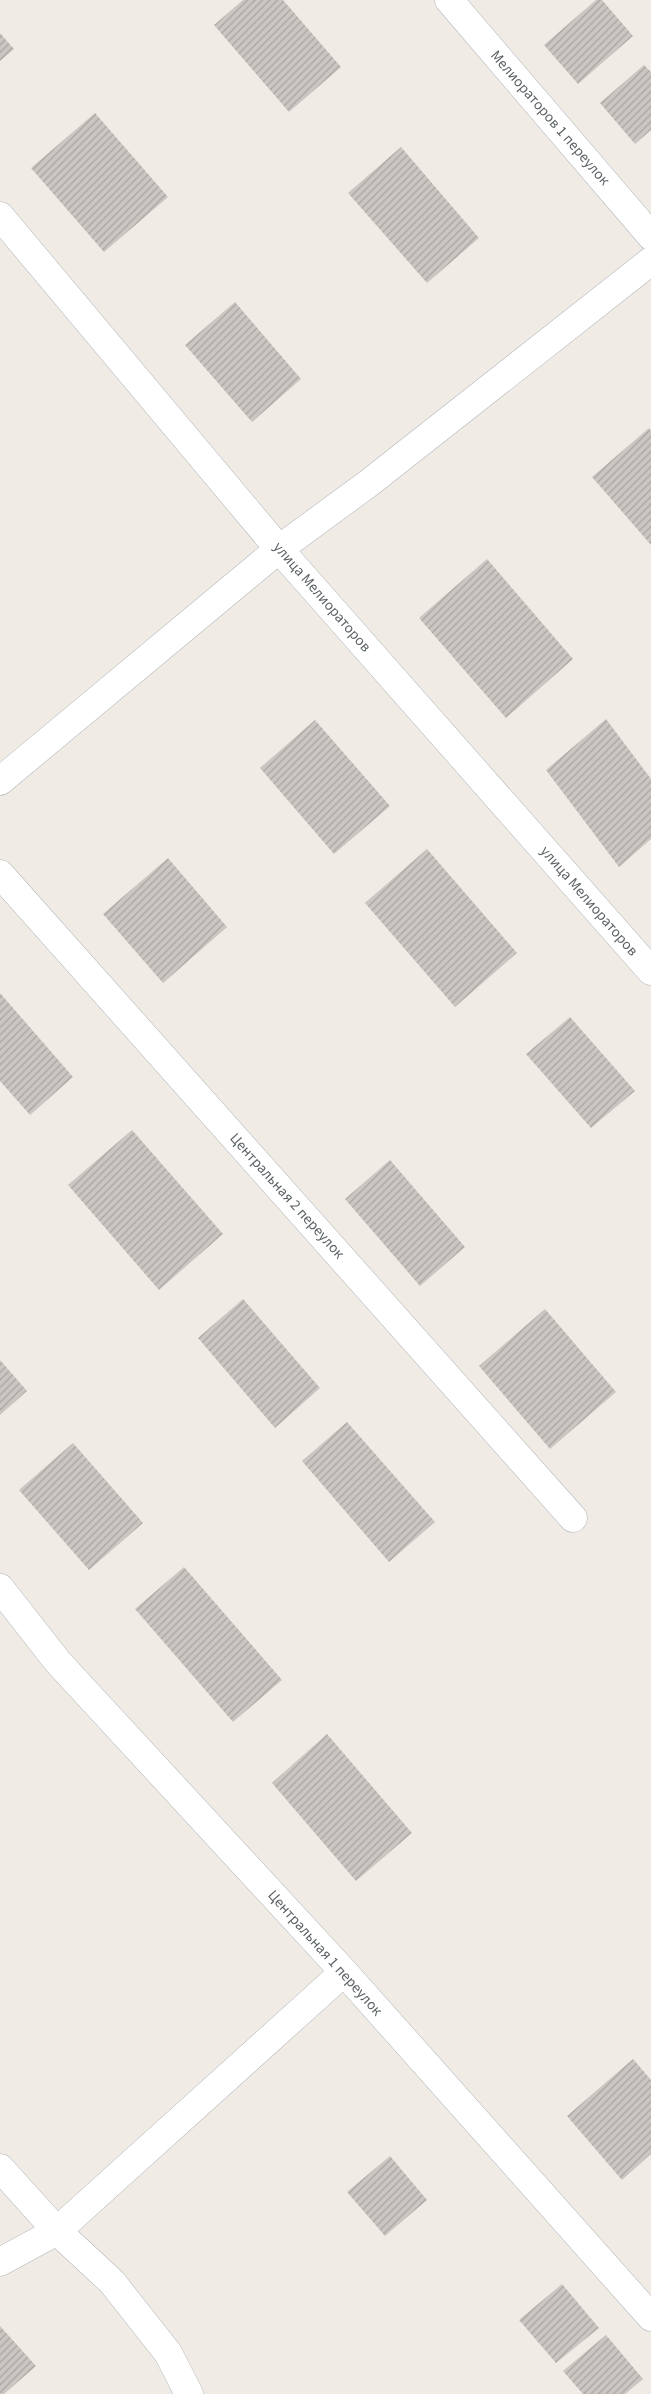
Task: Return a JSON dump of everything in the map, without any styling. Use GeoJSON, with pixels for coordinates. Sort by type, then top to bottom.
{"type":"FeatureCollection","features":[{"type":"Feature","properties":{"kind":"street","name":"Мелиораторов 1 переулок"},"geometry":{"type":"LineString","coordinates":[[449,0],[651,236]]}},
{"type":"Feature","properties":{"kind":"street","name":"улица Мелиораторов"},"geometry":{"type":"LineString","coordinates":[[0,216],[279,549],[651,971]]}},
{"type":"Feature","properties":{"kind":"street"},"geometry":{"type":"LineString","coordinates":[[0,781],[279,549],[369,483],[651,261]]}},
{"type":"Feature","properties":{"kind":"street","name":"Центральная 2 переулок"},"geometry":{"type":"LineString","coordinates":[[0,874],[573,1518]]}},
{"type":"Feature","properties":{"kind":"street","name":"Центральная 1 переулок"},"geometry":{"type":"LineString","coordinates":[[0,1588],[58,1662],[344,1972],[651,2317]]}},
{"type":"Feature","properties":{"kind":"street"},"geometry":{"type":"LineString","coordinates":[[0,2262],[57,2231],[344,1972]]}},
{"type":"Feature","properties":{"kind":"street"},"geometry":{"type":"LineString","coordinates":[[0,2168],[57,2231],[112,2282],[168,2353],[189,2394]]}},
{"type":"Feature","properties":{"kind":"building"},"geometry":{"type":"Polygon","coordinates":[[[243,0],[283,0],[341,67],[289,112],[214,25],[243,0]]]}},
{"type":"Feature","properties":{"kind":"building"},"geometry":{"type":"Polygon","coordinates":[[[596,0],[602,0],[633,36],[578,84],[544,45],[596,0]]]}},
{"type":"Feature","properties":{"kind":"building"},"geometry":{"type":"Polygon","coordinates":[[[0,33],[14,49],[0,61],[0,33]]]}},
{"type":"Feature","properties":{"kind":"building"},"geometry":{"type":"Polygon","coordinates":[[[644,65],[651,72],[651,130],[635,144],[600,103],[644,65]]]}},
{"type":"Feature","properties":{"kind":"building"},"geometry":{"type":"Polygon","coordinates":[[[95,113],[168,197],[104,252],[31,168],[95,113]]]}},
{"type":"Feature","properties":{"kind":"building"},"geometry":{"type":"Polygon","coordinates":[[[401,147],[479,238],[427,283],[348,193],[401,147]]]}},
{"type":"Feature","properties":{"kind":"building"},"geometry":{"type":"Polygon","coordinates":[[[235,302],[301,379],[252,422],[185,345],[235,302]]]}},
{"type":"Feature","properties":{"kind":"building"},"geometry":{"type":"Polygon","coordinates":[[[649,428],[651,431],[651,545],[592,477],[649,428]]]}},
{"type":"Feature","properties":{"kind":"building"},"geometry":{"type":"Polygon","coordinates":[[[487,559],[573,659],[506,718],[419,618],[487,559]]]}},
{"type":"Feature","properties":{"kind":"building"},"geometry":{"type":"Polygon","coordinates":[[[606,719],[651,779],[651,839],[619,867],[546,770],[606,719]]]}},
{"type":"Feature","properties":{"kind":"building"},"geometry":{"type":"Polygon","coordinates":[[[315,720],[390,806],[334,854],[260,768],[315,720]]]}},
{"type":"Feature","properties":{"kind":"building"},"geometry":{"type":"Polygon","coordinates":[[[427,849],[517,953],[455,1007],[365,903],[427,849]]]}},
{"type":"Feature","properties":{"kind":"building"},"geometry":{"type":"Polygon","coordinates":[[[168,858],[227,927],[163,983],[103,914],[168,858]]]}},
{"type":"Feature","properties":{"kind":"building"},"geometry":{"type":"Polygon","coordinates":[[[0,993],[73,1077],[30,1115],[0,1081],[0,993]]]}},
{"type":"Feature","properties":{"kind":"building"},"geometry":{"type":"Polygon","coordinates":[[[570,1017],[635,1091],[591,1128],[526,1054],[570,1017]]]}},
{"type":"Feature","properties":{"kind":"building"},"geometry":{"type":"Polygon","coordinates":[[[132,1130],[223,1234],[159,1290],[68,1185],[132,1130]]]}},
{"type":"Feature","properties":{"kind":"building"},"geometry":{"type":"Polygon","coordinates":[[[390,1160],[465,1247],[420,1286],[345,1199],[390,1160]]]}},
{"type":"Feature","properties":{"kind":"building"},"geometry":{"type":"Polygon","coordinates":[[[243,1299],[320,1388],[275,1428],[198,1338],[243,1299]]]}},
{"type":"Feature","properties":{"kind":"building"},"geometry":{"type":"Polygon","coordinates":[[[545,1309],[616,1392],[550,1449],[479,1366],[545,1309]]]}},
{"type":"Feature","properties":{"kind":"building"},"geometry":{"type":"Polygon","coordinates":[[[0,1360],[27,1391],[0,1415],[0,1360]]]}},
{"type":"Feature","properties":{"kind":"building"},"geometry":{"type":"Polygon","coordinates":[[[347,1422],[435,1522],[389,1562],[302,1461],[347,1422]]]}},
{"type":"Feature","properties":{"kind":"building"},"geometry":{"type":"Polygon","coordinates":[[[73,1443],[143,1523],[89,1570],[19,1490],[73,1443]]]}},
{"type":"Feature","properties":{"kind":"building"},"geometry":{"type":"Polygon","coordinates":[[[184,1567],[282,1680],[233,1722],[135,1609],[184,1567]]]}},
{"type":"Feature","properties":{"kind":"building"},"geometry":{"type":"Polygon","coordinates":[[[327,1734],[412,1833],[356,1881],[272,1783],[327,1734]]]}},
{"type":"Feature","properties":{"kind":"building"},"geometry":{"type":"Polygon","coordinates":[[[633,2059],[651,2080],[651,2154],[622,2180],[567,2116],[633,2059]]]}},
{"type":"Feature","properties":{"kind":"building"},"geometry":{"type":"Polygon","coordinates":[[[390,2156],[427,2200],[385,2236],[347,2192],[390,2156]]]}},
{"type":"Feature","properties":{"kind":"building"},"geometry":{"type":"Polygon","coordinates":[[[562,2284],[599,2328],[556,2363],[519,2320],[562,2284]]]}},
{"type":"Feature","properties":{"kind":"building"},"geometry":{"type":"Polygon","coordinates":[[[0,2326],[36,2366],[4,2394],[0,2394],[0,2326]]]}},
{"type":"Feature","properties":{"kind":"building"},"geometry":{"type":"Polygon","coordinates":[[[606,2335],[643,2379],[625,2394],[583,2394],[563,2371],[606,2335]]]}}]}
